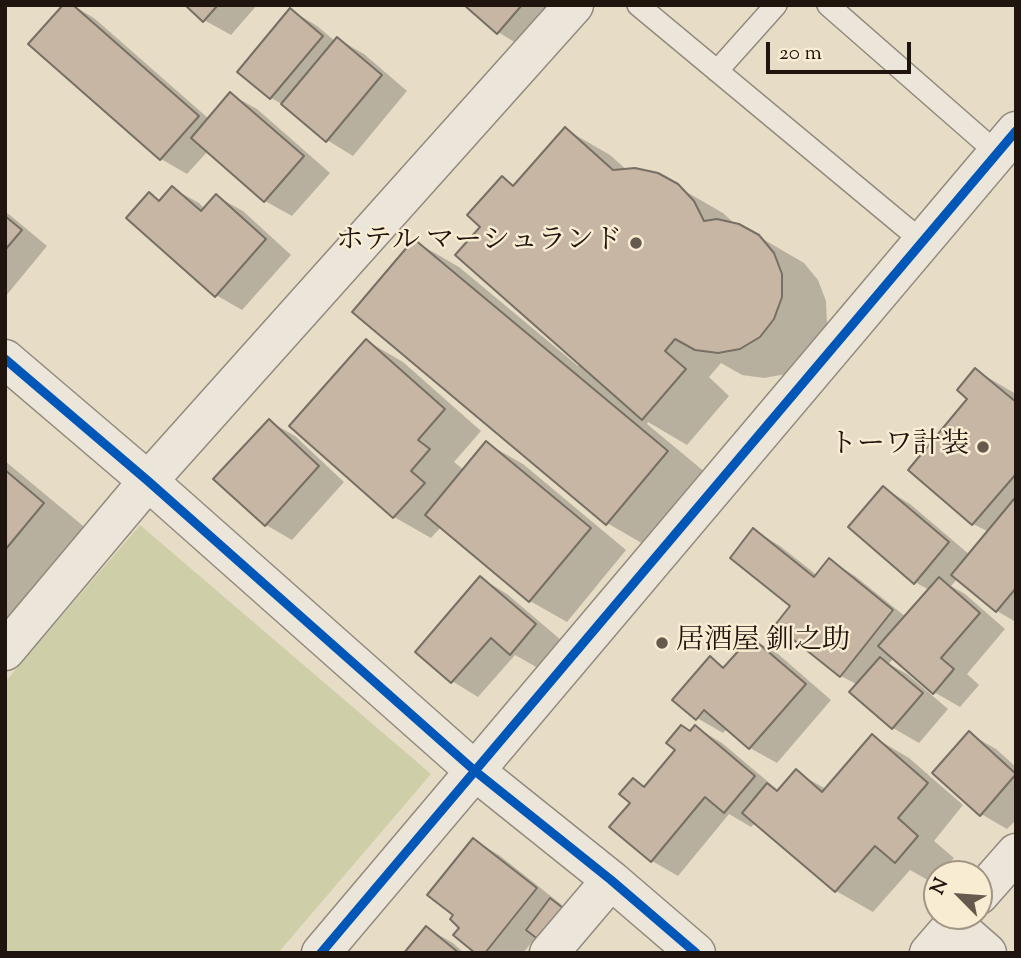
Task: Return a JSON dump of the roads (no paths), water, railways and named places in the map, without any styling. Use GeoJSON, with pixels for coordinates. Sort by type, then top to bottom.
{"type":"FeatureCollection","features":[{"type":"Feature","properties":{"kind":"street"},"geometry":{"type":"LineString","coordinates":[[5,651],[148,481],[574,5]]}},
{"type":"Feature","properties":{"kind":"street"},"geometry":{"type":"LineString","coordinates":[[321,953],[1006,142]]}},
{"type":"Feature","properties":{"kind":"street"},"geometry":{"type":"LineString","coordinates":[[5,359],[148,481],[475,771],[611,880],[696,953]]}},
{"type":"Feature","properties":{"kind":"street"},"geometry":{"type":"LineString","coordinates":[[993,879],[1016,853]]}},
{"type":"Feature","properties":{"kind":"street"},"geometry":{"type":"LineString","coordinates":[[549,953],[611,880]]}},
{"type":"Feature","properties":{"kind":"street"},"geometry":{"type":"LineString","coordinates":[[929,953],[949,930]]}},
{"type":"Feature","properties":{"kind":"street"},"geometry":{"type":"LineString","coordinates":[[966,930],[987,953]]}},
{"type":"Feature","properties":{"kind":"lane"},"geometry":{"type":"LineString","coordinates":[[638,5],[923,242]]}},
{"type":"Feature","properties":{"kind":"lane"},"geometry":{"type":"LineString","coordinates":[[717,71],[776,5]]}},
{"type":"Feature","properties":{"kind":"lane"},"geometry":{"type":"LineString","coordinates":[[828,5],[1006,142]]}},
{"type":"Feature","properties":{"kind":"place","name":"ホテル マーシュランド"},"geometry":{"type":"Point","coordinates":[636,243]}},
{"type":"Feature","properties":{"kind":"place","name":"トーワ計装"},"geometry":{"type":"Point","coordinates":[983,447]}},
{"type":"Feature","properties":{"kind":"place","name":"居酒屋 釧之助"},"geometry":{"type":"Point","coordinates":[662,643]}}]}
